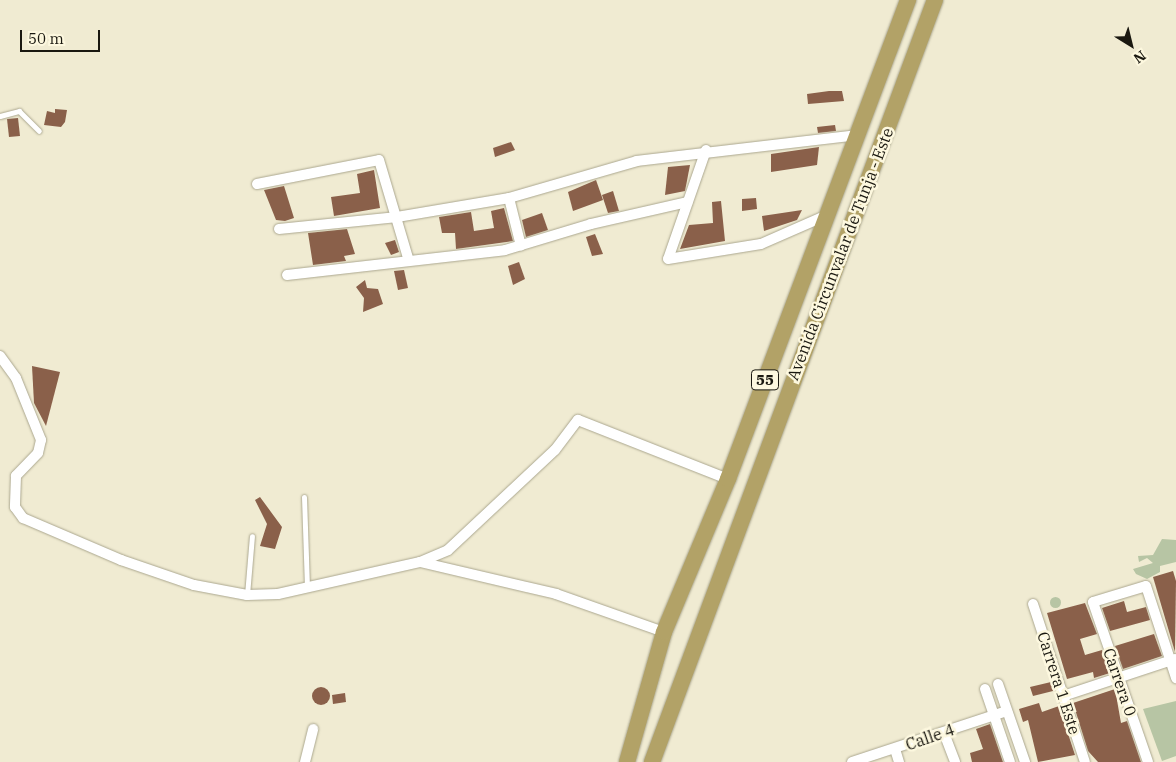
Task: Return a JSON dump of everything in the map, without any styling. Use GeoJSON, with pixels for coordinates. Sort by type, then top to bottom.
{"type":"FeatureCollection","features":[{"type":"Feature","properties":{"kind":"highway","name":"Avenida Circunvalar de Tunja - Este"},"geometry":{"type":"LineString","coordinates":[[652,762],[935,0]]}},
{"type":"Feature","properties":{"kind":"highway","name":"Avenida Circunvalar de Tunja - Este"},"geometry":{"type":"LineString","coordinates":[[627,762],[664,632],[728,479],[858,135],[905,2]]}},
{"type":"Feature","properties":{"kind":"street"},"geometry":{"type":"LineString","coordinates":[[279,229],[397,218],[509,198],[638,161],[706,150],[858,135]]}},
{"type":"Feature","properties":{"kind":"street"},"geometry":{"type":"LineString","coordinates":[[706,150],[668,259],[761,244],[827,215]]}},
{"type":"Feature","properties":{"kind":"street"},"geometry":{"type":"LineString","coordinates":[[257,184],[379,160],[409,261]]}},
{"type":"Feature","properties":{"kind":"street"},"geometry":{"type":"LineString","coordinates":[[509,198],[521,246]]}},
{"type":"Feature","properties":{"kind":"street"},"geometry":{"type":"LineString","coordinates":[[287,275],[521,246],[591,224],[688,202]]}},
{"type":"Feature","properties":{"kind":"street"},"geometry":{"type":"LineString","coordinates":[[0,356],[16,378],[41,440],[38,453],[16,476],[14,508],[23,518],[194,585],[246,595],[307,588],[420,562],[448,550],[555,450],[578,420],[728,479]]}},
{"type":"Feature","properties":{"kind":"street"},"geometry":{"type":"LineString","coordinates":[[420,562],[556,594],[664,632]]}},
{"type":"Feature","properties":{"kind":"street","name":"Carrera 0"},"geometry":{"type":"LineString","coordinates":[[1148,762],[1117,678],[1093,602],[1146,586],[1173,659]]}},
{"type":"Feature","properties":{"kind":"street","name":"Carrera 1 Este"},"geometry":{"type":"LineString","coordinates":[[1034,604],[1085,762]]}},
{"type":"Feature","properties":{"kind":"street"},"geometry":{"type":"LineString","coordinates":[[1063,696],[1173,659],[1176,678]]}},
{"type":"Feature","properties":{"kind":"street"},"geometry":{"type":"LineString","coordinates":[[998,684],[1025,762]]}},
{"type":"Feature","properties":{"kind":"street"},"geometry":{"type":"LineString","coordinates":[[985,689],[1010,762]]}},
{"type":"Feature","properties":{"kind":"street","name":"Calle 4"},"geometry":{"type":"LineString","coordinates":[[852,762],[1007,711]]}},
{"type":"Feature","properties":{"kind":"street"},"geometry":{"type":"LineString","coordinates":[[305,762],[313,730]]}},
{"type":"Feature","properties":{"kind":"street"},"geometry":{"type":"LineString","coordinates":[[944,733],[955,762]]}},
{"type":"Feature","properties":{"kind":"street"},"geometry":{"type":"LineString","coordinates":[[895,749],[899,762]]}},
{"type":"Feature","properties":{"kind":"lane"},"geometry":{"type":"LineString","coordinates":[[0,116],[19,110],[39,131]]}},
{"type":"Feature","properties":{"kind":"lane"},"geometry":{"type":"LineString","coordinates":[[304,497],[307,588]]}},
{"type":"Feature","properties":{"kind":"lane"},"geometry":{"type":"LineString","coordinates":[[246,595],[252,536]]}},
{"type":"Feature","properties":{"kind":"green space"},"geometry":{"type":"Polygon","coordinates":[[[1162,539],[1176,540],[1176,562],[1160,566],[1160,572],[1147,579],[1136,574],[1133,569],[1153,563],[1147,558],[1139,562],[1138,556],[1153,555],[1162,539]]]}},
{"type":"Feature","properties":{"kind":"green space"},"geometry":{"type":"Polygon","coordinates":[[[1053,597],[1057,597],[1060,602],[1059,606],[1053,607],[1050,604],[1050,600],[1053,597]]]}},
{"type":"Feature","properties":{"kind":"green space"},"geometry":{"type":"Polygon","coordinates":[[[1176,701],[1176,756],[1162,761],[1143,709],[1176,701]]]}},
{"type":"Feature","properties":{"kind":"building"},"geometry":{"type":"Polygon","coordinates":[[[842,91],[844,101],[808,104],[807,94],[842,91]]]}},
{"type":"Feature","properties":{"kind":"building"},"geometry":{"type":"Polygon","coordinates":[[[55,109],[67,110],[65,122],[61,127],[44,125],[47,111],[55,113],[55,109]]]}},
{"type":"Feature","properties":{"kind":"building"},"geometry":{"type":"Polygon","coordinates":[[[18,118],[20,136],[9,137],[7,119],[18,118]]]}},
{"type":"Feature","properties":{"kind":"building"},"geometry":{"type":"Polygon","coordinates":[[[835,125],[836,131],[818,133],[817,127],[835,125]]]}},
{"type":"Feature","properties":{"kind":"building"},"geometry":{"type":"Polygon","coordinates":[[[511,142],[515,150],[495,157],[493,148],[511,142]]]}},
{"type":"Feature","properties":{"kind":"building"},"geometry":{"type":"Polygon","coordinates":[[[819,147],[817,165],[771,172],[771,154],[819,147]]]}},
{"type":"Feature","properties":{"kind":"building"},"geometry":{"type":"Polygon","coordinates":[[[690,165],[685,191],[665,195],[668,167],[690,165]]]}},
{"type":"Feature","properties":{"kind":"building"},"geometry":{"type":"Polygon","coordinates":[[[374,170],[380,208],[334,216],[331,197],[360,193],[357,174],[374,170]]]}},
{"type":"Feature","properties":{"kind":"building"},"geometry":{"type":"Polygon","coordinates":[[[596,180],[603,200],[573,211],[568,192],[596,180]]]}},
{"type":"Feature","properties":{"kind":"building"},"geometry":{"type":"Polygon","coordinates":[[[284,186],[294,218],[285,221],[276,220],[264,190],[284,186]]]}},
{"type":"Feature","properties":{"kind":"building"},"geometry":{"type":"Polygon","coordinates":[[[613,191],[619,211],[608,213],[602,195],[613,191]]]}},
{"type":"Feature","properties":{"kind":"building"},"geometry":{"type":"Polygon","coordinates":[[[756,198],[757,209],[742,211],[742,199],[756,198]]]}},
{"type":"Feature","properties":{"kind":"building"},"geometry":{"type":"Polygon","coordinates":[[[721,201],[725,241],[680,249],[689,225],[713,223],[712,202],[721,201]]]}},
{"type":"Feature","properties":{"kind":"building"},"geometry":{"type":"Polygon","coordinates":[[[504,208],[513,241],[456,249],[455,233],[442,233],[439,217],[471,212],[474,231],[494,228],[491,211],[504,208]]]}},
{"type":"Feature","properties":{"kind":"building"},"geometry":{"type":"Polygon","coordinates":[[[802,210],[797,220],[764,231],[762,216],[802,210]]]}},
{"type":"Feature","properties":{"kind":"building"},"geometry":{"type":"Polygon","coordinates":[[[542,213],[548,230],[526,237],[522,220],[542,213]]]}},
{"type":"Feature","properties":{"kind":"building"},"geometry":{"type":"Polygon","coordinates":[[[347,229],[355,254],[344,256],[346,261],[313,265],[308,233],[347,229]]]}},
{"type":"Feature","properties":{"kind":"building"},"geometry":{"type":"Polygon","coordinates":[[[595,234],[603,254],[592,256],[586,237],[595,234]]]}},
{"type":"Feature","properties":{"kind":"building"},"geometry":{"type":"Polygon","coordinates":[[[395,240],[399,252],[391,255],[385,243],[395,240]]]}},
{"type":"Feature","properties":{"kind":"building"},"geometry":{"type":"Polygon","coordinates":[[[519,262],[525,279],[513,285],[508,266],[519,262]]]}},
{"type":"Feature","properties":{"kind":"building"},"geometry":{"type":"Polygon","coordinates":[[[404,270],[408,288],[398,290],[394,271],[404,270]]]}},
{"type":"Feature","properties":{"kind":"building"},"geometry":{"type":"Polygon","coordinates":[[[365,280],[367,288],[378,289],[383,304],[363,312],[364,298],[356,287],[365,280]]]}},
{"type":"Feature","properties":{"kind":"building"},"geometry":{"type":"Polygon","coordinates":[[[32,366],[60,372],[46,426],[34,403],[32,366]]]}},
{"type":"Feature","properties":{"kind":"building"},"geometry":{"type":"Polygon","coordinates":[[[260,497],[282,527],[275,549],[260,546],[267,524],[255,500],[260,497]]]}},
{"type":"Feature","properties":{"kind":"building"},"geometry":{"type":"Polygon","coordinates":[[[1173,571],[1176,581],[1175,652],[1153,577],[1173,571]]]}},
{"type":"Feature","properties":{"kind":"building"},"geometry":{"type":"Polygon","coordinates":[[[1124,601],[1127,612],[1146,607],[1150,620],[1110,631],[1102,608],[1124,601]]]}},
{"type":"Feature","properties":{"kind":"building"},"geometry":{"type":"Polygon","coordinates":[[[1085,603],[1097,634],[1080,639],[1085,655],[1102,650],[1110,673],[1094,678],[1093,672],[1067,679],[1047,613],[1085,603]]]}},
{"type":"Feature","properties":{"kind":"building"},"geometry":{"type":"Polygon","coordinates":[[[1154,634],[1162,656],[1123,669],[1115,646],[1154,634]]]}},
{"type":"Feature","properties":{"kind":"building"},"geometry":{"type":"Polygon","coordinates":[[[1051,682],[1053,691],[1033,696],[1030,687],[1051,682]]]}},
{"type":"Feature","properties":{"kind":"building"},"geometry":{"type":"Polygon","coordinates":[[[321,687],[327,690],[330,696],[327,702],[321,705],[315,702],[312,696],[315,690],[321,687]]]}},
{"type":"Feature","properties":{"kind":"building"},"geometry":{"type":"Polygon","coordinates":[[[1115,689],[1121,723],[1127,721],[1141,762],[1098,762],[1088,751],[1073,703],[1115,689]]]}},
{"type":"Feature","properties":{"kind":"building"},"geometry":{"type":"Polygon","coordinates":[[[345,693],[346,702],[333,704],[332,695],[345,693]]]}},
{"type":"Feature","properties":{"kind":"building"},"geometry":{"type":"Polygon","coordinates":[[[1039,703],[1042,712],[1059,706],[1075,755],[1038,762],[1028,720],[1023,722],[1019,709],[1039,703]]]}},
{"type":"Feature","properties":{"kind":"building"},"geometry":{"type":"Polygon","coordinates":[[[990,724],[1003,762],[972,762],[970,753],[983,749],[976,729],[990,724]]]}}]}
